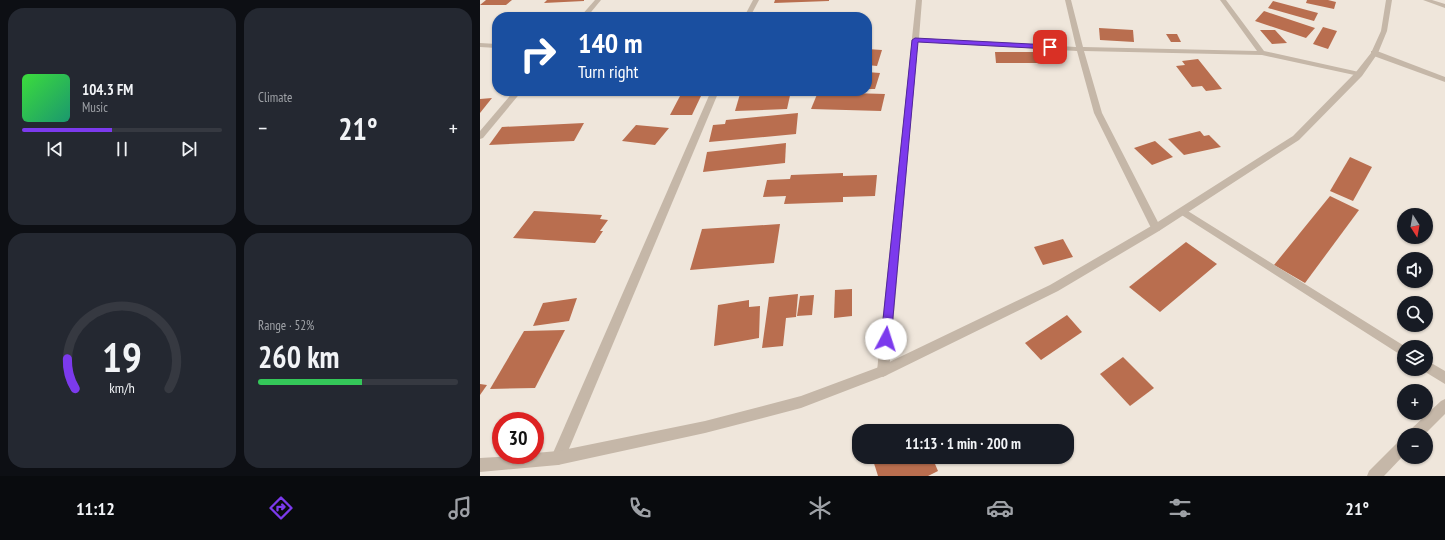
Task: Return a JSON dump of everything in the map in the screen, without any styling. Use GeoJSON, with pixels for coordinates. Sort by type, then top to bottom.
{"type":"FeatureCollection","features":[{"type":"Feature","properties":{"kind":"street"},"geometry":{"type":"LineString","coordinates":[[587,12],[598,0]]}},
{"type":"Feature","properties":{"kind":"street"},"geometry":{"type":"LineString","coordinates":[[750,12],[756,0]]}},
{"type":"Feature","properties":{"kind":"street"},"geometry":{"type":"LineString","coordinates":[[883,371],[919,0]]}},
{"type":"Feature","properties":{"kind":"street"},"geometry":{"type":"LineString","coordinates":[[1068,0],[1098,113],[1156,228]]}},
{"type":"Feature","properties":{"kind":"street"},"geometry":{"type":"LineString","coordinates":[[1223,0],[1262,53]]}},
{"type":"Feature","properties":{"kind":"street"},"geometry":{"type":"LineString","coordinates":[[480,465],[558,458],[705,427],[801,402],[883,371],[1054,288],[1183,212],[1296,138],[1359,74],[1374,53],[1384,31],[1389,0]]}},
{"type":"Feature","properties":{"kind":"street"},"geometry":{"type":"LineString","coordinates":[[1426,0],[1445,6]]}},
{"type":"Feature","properties":{"kind":"street"},"geometry":{"type":"LineString","coordinates":[[915,40],[1080,49],[1262,53],[1359,74]]}},
{"type":"Feature","properties":{"kind":"street"},"geometry":{"type":"LineString","coordinates":[[480,45],[492,46]]}},
{"type":"Feature","properties":{"kind":"street"},"geometry":{"type":"LineString","coordinates":[[1374,53],[1445,80]]}},
{"type":"Feature","properties":{"kind":"street"},"geometry":{"type":"LineString","coordinates":[[480,136],[514,96]]}},
{"type":"Feature","properties":{"kind":"street"},"geometry":{"type":"LineString","coordinates":[[558,458],[713,96]]}},
{"type":"Feature","properties":{"kind":"street"},"geometry":{"type":"LineString","coordinates":[[1183,212],[1397,348]]}},
{"type":"Feature","properties":{"kind":"street"},"geometry":{"type":"LineString","coordinates":[[1433,370],[1445,378]]}},
{"type":"Feature","properties":{"kind":"street"},"geometry":{"type":"LineString","coordinates":[[1422,428],[1445,405]]}},
{"type":"Feature","properties":{"kind":"street"},"geometry":{"type":"LineString","coordinates":[[1374,476],[1397,453]]}},
{"type":"Feature","properties":{"kind":"building"},"geometry":{"type":"Polygon","coordinates":[[[486,0],[512,0],[506,5],[480,5],[486,0]]]}},
{"type":"Feature","properties":{"kind":"building"},"geometry":{"type":"Polygon","coordinates":[[[547,0],[584,0],[584,1],[544,3],[547,0]]]}},
{"type":"Feature","properties":{"kind":"building"},"geometry":{"type":"Polygon","coordinates":[[[775,0],[829,0],[829,1],[774,3],[775,0]]]}},
{"type":"Feature","properties":{"kind":"building"},"geometry":{"type":"Polygon","coordinates":[[[1307,0],[1328,0],[1336,2],[1334,9],[1306,3],[1307,0]]]}},
{"type":"Feature","properties":{"kind":"building"},"geometry":{"type":"Polygon","coordinates":[[[1273,1],[1318,13],[1314,21],[1268,8],[1273,1]]]}},
{"type":"Feature","properties":{"kind":"building"},"geometry":{"type":"Polygon","coordinates":[[[1264,11],[1315,28],[1306,38],[1255,21],[1264,11]]]}},
{"type":"Feature","properties":{"kind":"building"},"geometry":{"type":"Polygon","coordinates":[[[1323,27],[1337,31],[1328,49],[1313,44],[1323,27]]]}},
{"type":"Feature","properties":{"kind":"building"},"geometry":{"type":"Polygon","coordinates":[[[1099,28],[1133,30],[1134,42],[1100,40],[1099,28]]]}},
{"type":"Feature","properties":{"kind":"building"},"geometry":{"type":"Polygon","coordinates":[[[1260,30],[1275,30],[1287,43],[1272,44],[1260,30]]]}},
{"type":"Feature","properties":{"kind":"building"},"geometry":{"type":"Polygon","coordinates":[[[1166,34],[1177,34],[1181,42],[1171,42],[1166,34]]]}},
{"type":"Feature","properties":{"kind":"building"},"geometry":{"type":"Polygon","coordinates":[[[872,49],[882,50],[877,66],[872,66],[872,49]]]}},
{"type":"Feature","properties":{"kind":"building"},"geometry":{"type":"Polygon","coordinates":[[[995,52],[1053,52],[1055,63],[996,63],[995,52]]]}},
{"type":"Feature","properties":{"kind":"building"},"geometry":{"type":"Polygon","coordinates":[[[1198,59],[1222,89],[1206,91],[1202,86],[1192,87],[1176,66],[1185,65],[1182,61],[1198,59]]]}},
{"type":"Feature","properties":{"kind":"building"},"geometry":{"type":"Polygon","coordinates":[[[872,72],[880,73],[875,89],[872,89],[872,72]]]}},
{"type":"Feature","properties":{"kind":"building"},"geometry":{"type":"Polygon","coordinates":[[[872,94],[885,94],[881,111],[811,109],[816,96],[872,96],[872,94]]]}},
{"type":"Feature","properties":{"kind":"building"},"geometry":{"type":"Polygon","coordinates":[[[680,96],[701,96],[692,115],[670,115],[680,96]]]}},
{"type":"Feature","properties":{"kind":"building"},"geometry":{"type":"Polygon","coordinates":[[[739,96],[790,96],[787,109],[735,111],[739,96]]]}},
{"type":"Feature","properties":{"kind":"building"},"geometry":{"type":"Polygon","coordinates":[[[492,98],[480,113],[480,99],[492,98]]]}},
{"type":"Feature","properties":{"kind":"building"},"geometry":{"type":"Polygon","coordinates":[[[798,113],[796,134],[709,142],[713,125],[725,124],[726,120],[798,113]]]}},
{"type":"Feature","properties":{"kind":"building"},"geometry":{"type":"Polygon","coordinates":[[[584,123],[574,141],[489,145],[502,127],[584,123]]]}},
{"type":"Feature","properties":{"kind":"building"},"geometry":{"type":"Polygon","coordinates":[[[636,125],[669,128],[655,145],[622,141],[636,125]]]}},
{"type":"Feature","properties":{"kind":"building"},"geometry":{"type":"Polygon","coordinates":[[[1200,131],[1204,136],[1209,135],[1221,147],[1184,155],[1168,139],[1200,131]]]}},
{"type":"Feature","properties":{"kind":"building"},"geometry":{"type":"Polygon","coordinates":[[[1155,141],[1173,157],[1152,165],[1134,148],[1155,141]]]}},
{"type":"Feature","properties":{"kind":"building"},"geometry":{"type":"Polygon","coordinates":[[[786,143],[785,163],[703,172],[707,152],[786,143]]]}},
{"type":"Feature","properties":{"kind":"building"},"geometry":{"type":"Polygon","coordinates":[[[1350,157],[1372,167],[1353,201],[1330,191],[1350,157]]]}},
{"type":"Feature","properties":{"kind":"building"},"geometry":{"type":"Polygon","coordinates":[[[843,173],[843,176],[877,175],[875,196],[843,197],[843,202],[784,204],[786,196],[763,197],[767,180],[790,179],[791,175],[843,173]]]}},
{"type":"Feature","properties":{"kind":"building"},"geometry":{"type":"Polygon","coordinates":[[[1330,196],[1359,210],[1305,283],[1274,265],[1330,196]]]}},
{"type":"Feature","properties":{"kind":"building"},"geometry":{"type":"Polygon","coordinates":[[[534,211],[602,215],[600,219],[608,220],[600,231],[603,231],[595,243],[513,238],[534,211]]]}},
{"type":"Feature","properties":{"kind":"building"},"geometry":{"type":"Polygon","coordinates":[[[780,224],[774,263],[690,270],[702,229],[780,224]]]}},
{"type":"Feature","properties":{"kind":"building"},"geometry":{"type":"Polygon","coordinates":[[[1063,239],[1073,257],[1043,265],[1034,247],[1063,239]]]}},
{"type":"Feature","properties":{"kind":"building"},"geometry":{"type":"Polygon","coordinates":[[[1186,242],[1217,264],[1160,312],[1129,287],[1186,242]]]}},
{"type":"Feature","properties":{"kind":"building"},"geometry":{"type":"Polygon","coordinates":[[[852,289],[852,316],[834,318],[835,290],[852,289]]]}},
{"type":"Feature","properties":{"kind":"building"},"geometry":{"type":"Polygon","coordinates":[[[798,294],[796,317],[786,318],[783,346],[762,348],[769,297],[798,294]]]}},
{"type":"Feature","properties":{"kind":"building"},"geometry":{"type":"Polygon","coordinates":[[[814,295],[812,315],[797,316],[800,296],[814,295]]]}},
{"type":"Feature","properties":{"kind":"building"},"geometry":{"type":"Polygon","coordinates":[[[577,298],[569,321],[533,326],[543,303],[577,298]]]}},
{"type":"Feature","properties":{"kind":"building"},"geometry":{"type":"Polygon","coordinates":[[[749,300],[749,307],[760,306],[759,338],[714,346],[718,305],[749,300]]]}},
{"type":"Feature","properties":{"kind":"building"},"geometry":{"type":"Polygon","coordinates":[[[1067,315],[1082,332],[1041,360],[1025,343],[1067,315]]]}},
{"type":"Feature","properties":{"kind":"building"},"geometry":{"type":"Polygon","coordinates":[[[565,330],[535,388],[490,389],[524,331],[565,330]]]}},
{"type":"Feature","properties":{"kind":"building"},"geometry":{"type":"Polygon","coordinates":[[[1123,357],[1154,388],[1130,406],[1100,374],[1123,357]]]}},
{"type":"Feature","properties":{"kind":"building"},"geometry":{"type":"Polygon","coordinates":[[[480,384],[487,385],[480,395],[480,384]]]}},
{"type":"Feature","properties":{"kind":"building"},"geometry":{"type":"Polygon","coordinates":[[[874,464],[935,464],[938,471],[928,476],[878,476],[874,464]]]}},
{"type":"Feature","properties":{"kind":"route"},"geometry":{"type":"LineString","coordinates":[[886,339],[915,40],[1050,47]]}}]}
